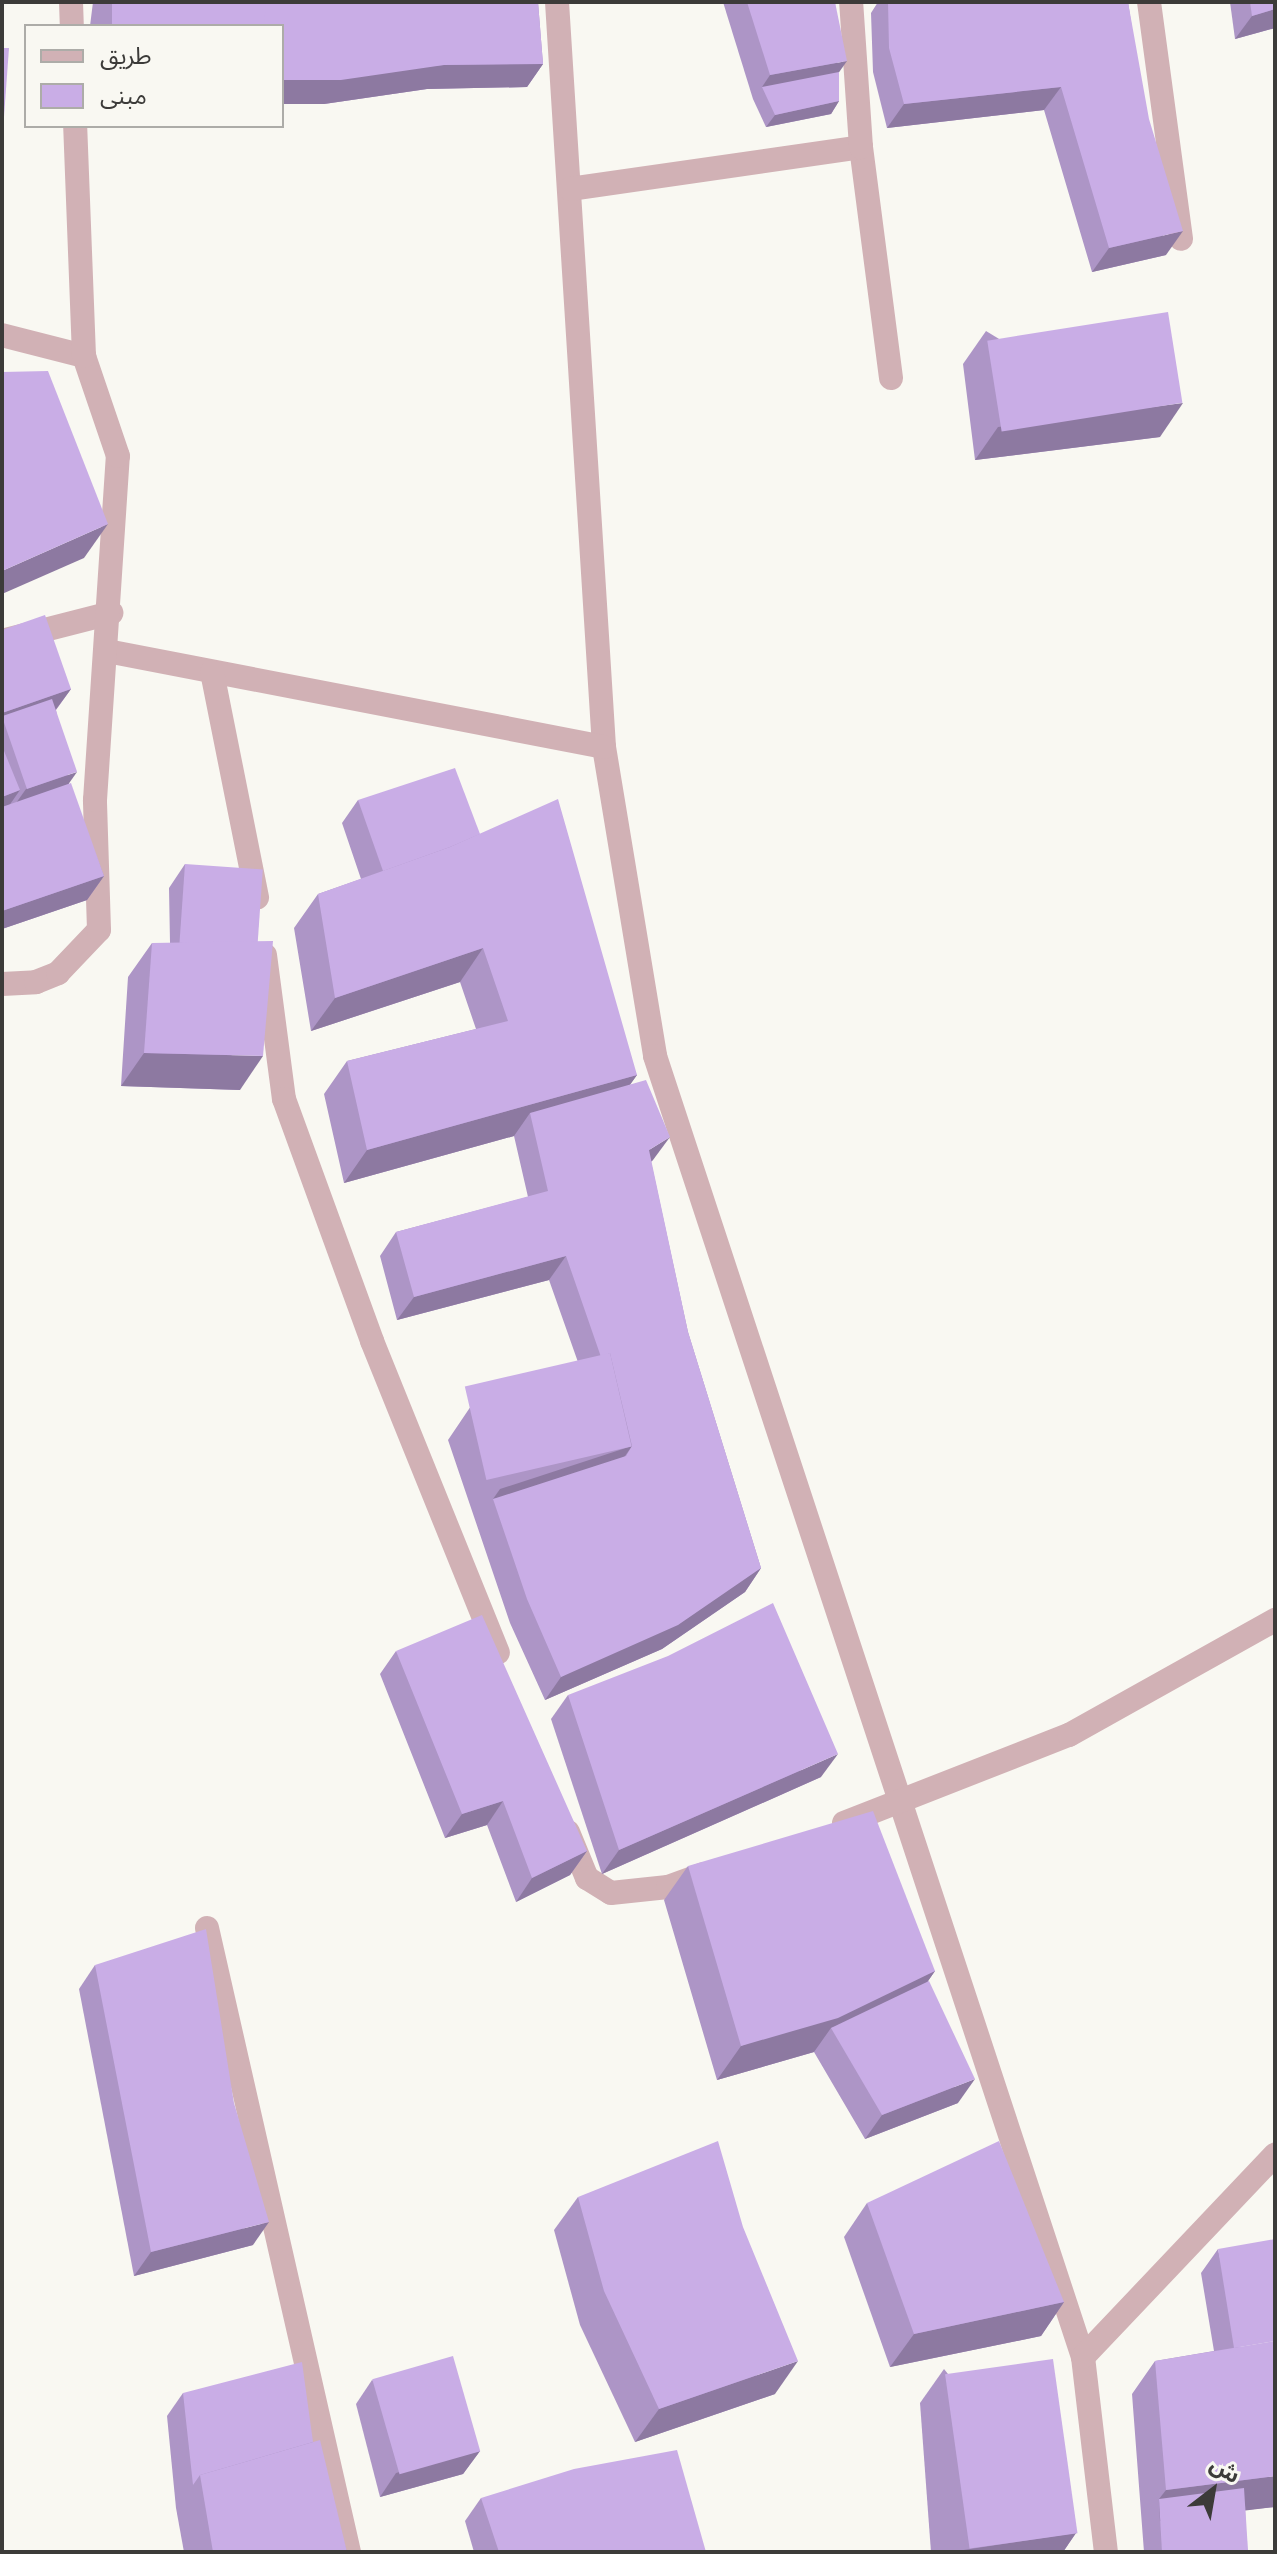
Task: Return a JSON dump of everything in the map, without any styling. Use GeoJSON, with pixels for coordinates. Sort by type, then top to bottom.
{"type":"FeatureCollection","features":[{"type":"Feature","properties":{"kind":"street"},"geometry":{"type":"LineString","coordinates":[[71,2],[72,24]]}},
{"type":"Feature","properties":{"kind":"street"},"geometry":{"type":"LineString","coordinates":[[557,2],[604,747],[655,1056],[904,1801],[1083,2357],[1106,2552]]}},
{"type":"Feature","properties":{"kind":"street"},"geometry":{"type":"LineString","coordinates":[[851,2],[861,147],[891,378]]}},
{"type":"Feature","properties":{"kind":"street"},"geometry":{"type":"LineString","coordinates":[[1149,2],[1181,239]]}},
{"type":"Feature","properties":{"kind":"street"},"geometry":{"type":"LineString","coordinates":[[2,984],[36,982],[58,973],[99,930],[95,800],[111,613],[118,456],[84,356],[75,128]]}},
{"type":"Feature","properties":{"kind":"street"},"geometry":{"type":"LineString","coordinates":[[570,189],[861,147]]}},
{"type":"Feature","properties":{"kind":"street"},"geometry":{"type":"LineString","coordinates":[[2,335],[84,356]]}},
{"type":"Feature","properties":{"kind":"street"},"geometry":{"type":"LineString","coordinates":[[2,641],[111,613]]}},
{"type":"Feature","properties":{"kind":"street"},"geometry":{"type":"LineString","coordinates":[[107,651],[604,747]]}},
{"type":"Feature","properties":{"kind":"street"},"geometry":{"type":"LineString","coordinates":[[212,672],[261,927],[284,1099],[372,1341],[508,1680]]}},
{"type":"Feature","properties":{"kind":"street"},"geometry":{"type":"LineString","coordinates":[[816,1833],[1069,1735],[1275,1620]]}},
{"type":"Feature","properties":{"kind":"street"},"geometry":{"type":"LineString","coordinates":[[560,1810],[587,1878],[611,1893],[668,1887],[727,1865]]}},
{"type":"Feature","properties":{"kind":"street"},"geometry":{"type":"LineString","coordinates":[[207,1928],[349,2552]]}},
{"type":"Feature","properties":{"kind":"street"},"geometry":{"type":"LineString","coordinates":[[1083,2357],[1275,2155]]}},
{"type":"Feature","properties":{"kind":"building"},"geometry":{"type":"Polygon","coordinates":[[[112,2],[266,2],[266,24],[112,24],[112,2]]]}},
{"type":"Feature","properties":{"kind":"building"},"geometry":{"type":"Polygon","coordinates":[[[266,2],[538,2],[543,64],[444,65],[341,80],[284,80],[284,24],[264,24],[266,2]]]}},
{"type":"Feature","properties":{"kind":"building"},"geometry":{"type":"Polygon","coordinates":[[[747,2],[835,2],[847,61],[770,75],[747,2]]]}},
{"type":"Feature","properties":{"kind":"building"},"geometry":{"type":"Polygon","coordinates":[[[888,2],[1128,2],[1149,119],[1183,231],[1109,248],[1061,87],[904,104],[889,48],[888,2]]]}},
{"type":"Feature","properties":{"kind":"building"},"geometry":{"type":"Polygon","coordinates":[[[1250,2],[1275,2],[1275,9],[1252,16],[1250,2]]]}},
{"type":"Feature","properties":{"kind":"building"},"geometry":{"type":"Polygon","coordinates":[[[2,48],[9,48],[2,144],[2,48]]]}},
{"type":"Feature","properties":{"kind":"building"},"geometry":{"type":"Polygon","coordinates":[[[839,72],[839,101],[775,115],[762,87],[839,72]]]}},
{"type":"Feature","properties":{"kind":"building"},"geometry":{"type":"Polygon","coordinates":[[[1168,312],[1182,403],[1002,431],[987,341],[1168,312]]]}},
{"type":"Feature","properties":{"kind":"building"},"geometry":{"type":"Polygon","coordinates":[[[48,371],[108,524],[2,571],[2,372],[48,371]]]}},
{"type":"Feature","properties":{"kind":"building"},"geometry":{"type":"Polygon","coordinates":[[[45,615],[71,689],[2,713],[2,630],[45,615]]]}},
{"type":"Feature","properties":{"kind":"building"},"geometry":{"type":"Polygon","coordinates":[[[52,699],[77,772],[27,789],[2,716],[52,699]]]}},
{"type":"Feature","properties":{"kind":"building"},"geometry":{"type":"Polygon","coordinates":[[[2,746],[20,790],[2,797],[2,746]]]}},
{"type":"Feature","properties":{"kind":"building"},"geometry":{"type":"Polygon","coordinates":[[[455,768],[480,834],[383,871],[358,800],[455,768]]]}},
{"type":"Feature","properties":{"kind":"building"},"geometry":{"type":"Polygon","coordinates":[[[71,783],[104,876],[2,911],[2,807],[71,783]]]}},
{"type":"Feature","properties":{"kind":"building"},"geometry":{"type":"Polygon","coordinates":[[[558,799],[637,1075],[367,1150],[347,1061],[508,1021],[483,948],[335,998],[318,894],[450,847],[558,799]]]}},
{"type":"Feature","properties":{"kind":"building"},"geometry":{"type":"Polygon","coordinates":[[[185,864],[263,869],[257,948],[179,943],[185,864]]]}},
{"type":"Feature","properties":{"kind":"building"},"geometry":{"type":"Polygon","coordinates":[[[273,941],[263,1056],[144,1053],[152,943],[273,941]]]}},
{"type":"Feature","properties":{"kind":"building"},"geometry":{"type":"Polygon","coordinates":[[[646,1080],[670,1137],[649,1150],[688,1332],[761,1568],[678,1625],[561,1677],[527,1599],[493,1499],[626,1456],[632,1446],[610,1353],[601,1357],[566,1256],[414,1297],[396,1232],[548,1191],[530,1113],[646,1080]]]}},
{"type":"Feature","properties":{"kind":"building"},"geometry":{"type":"Polygon","coordinates":[[[610,1353],[632,1447],[486,1480],[465,1387],[610,1353]]]}},
{"type":"Feature","properties":{"kind":"building"},"geometry":{"type":"Polygon","coordinates":[[[773,1603],[838,1754],[619,1850],[568,1695],[668,1656],[773,1603]]]}},
{"type":"Feature","properties":{"kind":"building"},"geometry":{"type":"Polygon","coordinates":[[[482,1615],[587,1851],[532,1878],[503,1801],[462,1814],[396,1651],[482,1615]]]}},
{"type":"Feature","properties":{"kind":"building"},"geometry":{"type":"Polygon","coordinates":[[[873,1811],[935,1971],[838,2018],[741,2046],[688,1866],[873,1811]]]}},
{"type":"Feature","properties":{"kind":"building"},"geometry":{"type":"Polygon","coordinates":[[[206,1929],[234,2103],[269,2222],[151,2252],[95,1965],[206,1929]]]}},
{"type":"Feature","properties":{"kind":"building"},"geometry":{"type":"Polygon","coordinates":[[[929,1981],[975,2079],[882,2115],[831,2028],[929,1981]]]}},
{"type":"Feature","properties":{"kind":"building"},"geometry":{"type":"Polygon","coordinates":[[[718,2141],[743,2227],[798,2361],[659,2409],[604,2291],[578,2197],[718,2141]]]}},
{"type":"Feature","properties":{"kind":"building"},"geometry":{"type":"Polygon","coordinates":[[[999,2141],[1064,2302],[914,2334],[867,2203],[999,2141]]]}},
{"type":"Feature","properties":{"kind":"building"},"geometry":{"type":"Polygon","coordinates":[[[1275,2239],[1275,2341],[1234,2348],[1218,2249],[1275,2239]]]}},
{"type":"Feature","properties":{"kind":"building"},"geometry":{"type":"Polygon","coordinates":[[[1275,2341],[1275,2476],[1166,2490],[1155,2361],[1275,2341]]]}},
{"type":"Feature","properties":{"kind":"building"},"geometry":{"type":"Polygon","coordinates":[[[453,2356],[480,2451],[400,2474],[372,2379],[453,2356]]]}},
{"type":"Feature","properties":{"kind":"building"},"geometry":{"type":"Polygon","coordinates":[[[1053,2359],[1077,2533],[970,2548],[945,2374],[1053,2359]]]}},
{"type":"Feature","properties":{"kind":"building"},"geometry":{"type":"Polygon","coordinates":[[[302,2362],[313,2442],[200,2475],[193,2485],[183,2393],[302,2362]]]}},
{"type":"Feature","properties":{"kind":"building"},"geometry":{"type":"Polygon","coordinates":[[[320,2440],[347,2552],[213,2552],[200,2475],[320,2440]]]}},
{"type":"Feature","properties":{"kind":"building"},"geometry":{"type":"Polygon","coordinates":[[[677,2450],[706,2552],[499,2552],[481,2498],[574,2469],[677,2450]]]}},
{"type":"Feature","properties":{"kind":"building"},"geometry":{"type":"Polygon","coordinates":[[[1244,2488],[1248,2550],[1162,2552],[1159,2499],[1244,2488]]]}}]}
